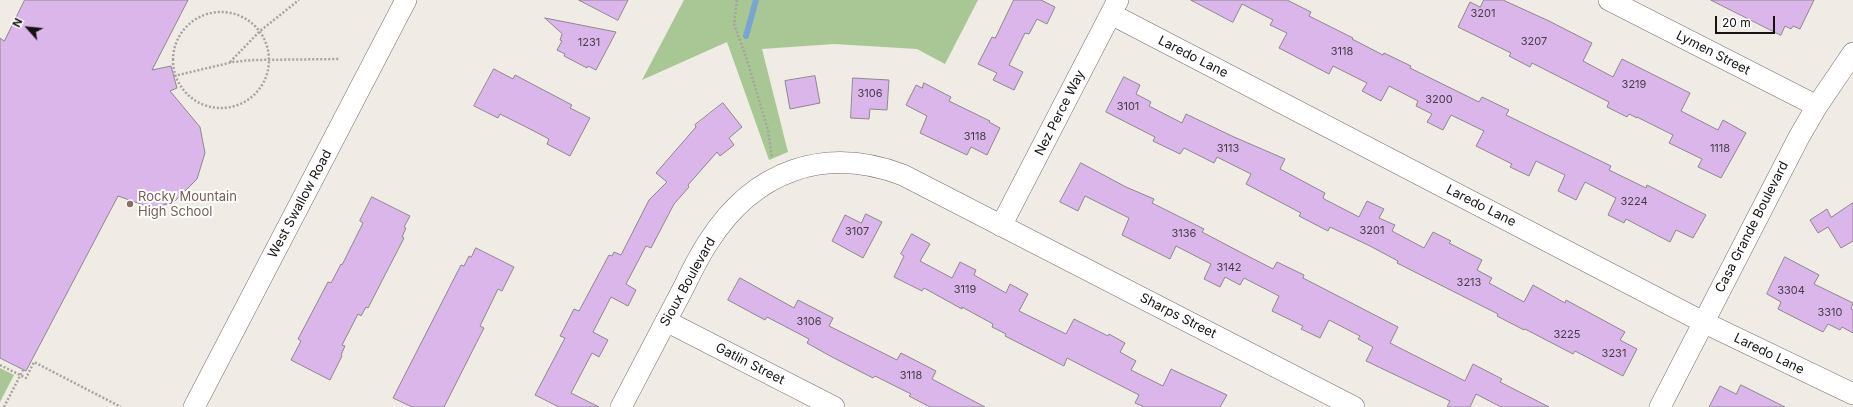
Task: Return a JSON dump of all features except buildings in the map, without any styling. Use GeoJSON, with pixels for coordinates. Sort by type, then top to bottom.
{"type":"FeatureCollection","features":[{"type":"Feature","properties":{"kind":"street","name":"West Swallow Road"},"geometry":{"type":"LineString","coordinates":[[194,407],[406,0]]}},
{"type":"Feature","properties":{"kind":"street","name":"Lymen Street"},"geometry":{"type":"LineString","coordinates":[[1609,0],[1817,106]]}},
{"type":"Feature","properties":{"kind":"street","name":"Nez Perce Way"},"geometry":{"type":"LineString","coordinates":[[1001,226],[1114,7]]}},
{"type":"Feature","properties":{"kind":"street","name":"Laredo Lane"},"geometry":{"type":"LineString","coordinates":[[1114,7],[1704,322],[1853,394]]}},
{"type":"Feature","properties":{"kind":"street","name":"Casa Grande Boulevard"},"geometry":{"type":"LineString","coordinates":[[1660,407],[1799,138],[1817,106],[1853,53]]}},
{"type":"Feature","properties":{"kind":"street","name":"Sioux Boulevard"},"geometry":{"type":"LineString","coordinates":[[621,407],[708,241],[732,210],[774,178],[793,170],[816,164],[836,162],[860,163],[884,168],[903,175],[1001,226]]}},
{"type":"Feature","properties":{"kind":"street","name":"Sharps Street"},"geometry":{"type":"LineString","coordinates":[[1001,226],[1354,407]]}},
{"type":"Feature","properties":{"kind":"street","name":"Gatlin Street"},"geometry":{"type":"LineString","coordinates":[[666,321],[834,407]]}},
{"type":"Feature","properties":{"kind":"path"},"geometry":{"type":"LineString","coordinates":[[228,64],[260,31],[299,0]]}},
{"type":"Feature","properties":{"kind":"path"},"geometry":{"type":"LineString","coordinates":[[737,0],[734,24],[747,60],[768,130],[774,178]]}},
{"type":"Feature","properties":{"kind":"path"},"geometry":{"type":"LineString","coordinates":[[227,12],[250,22],[260,31],[268,49],[268,72],[263,84],[250,98],[233,107],[220,108],[207,106],[186,92],[175,76],[174,57],[176,44],[182,33],[191,23],[202,16],[227,12]]}},
{"type":"Feature","properties":{"kind":"path"},"geometry":{"type":"LineString","coordinates":[[175,76],[228,64],[269,60],[340,59]]}},
{"type":"Feature","properties":{"kind":"path"},"geometry":{"type":"LineString","coordinates":[[0,365],[26,378],[34,362],[121,407]]}},
{"type":"Feature","properties":{"kind":"path"},"geometry":{"type":"LineString","coordinates":[[4,407],[23,370]]}},
{"type":"Feature","properties":{"kind":"green space"},"geometry":{"type":"Polygon","coordinates":[[[684,0],[978,0],[945,64],[917,49],[834,44],[762,49],[788,152],[769,160],[727,42],[642,80],[684,0]]]}},
{"type":"Feature","properties":{"kind":"green space"},"geometry":{"type":"Polygon","coordinates":[[[0,368],[14,375],[0,402],[0,368]]]}},
{"type":"Feature","properties":{"kind":"waterway"},"geometry":{"type":"LineString","coordinates":[[746,36],[756,0]]}},
{"type":"Feature","properties":{"kind":"place","name":"Rocky Mountain High School"},"geometry":{"type":"Point","coordinates":[130,204]}}]}
